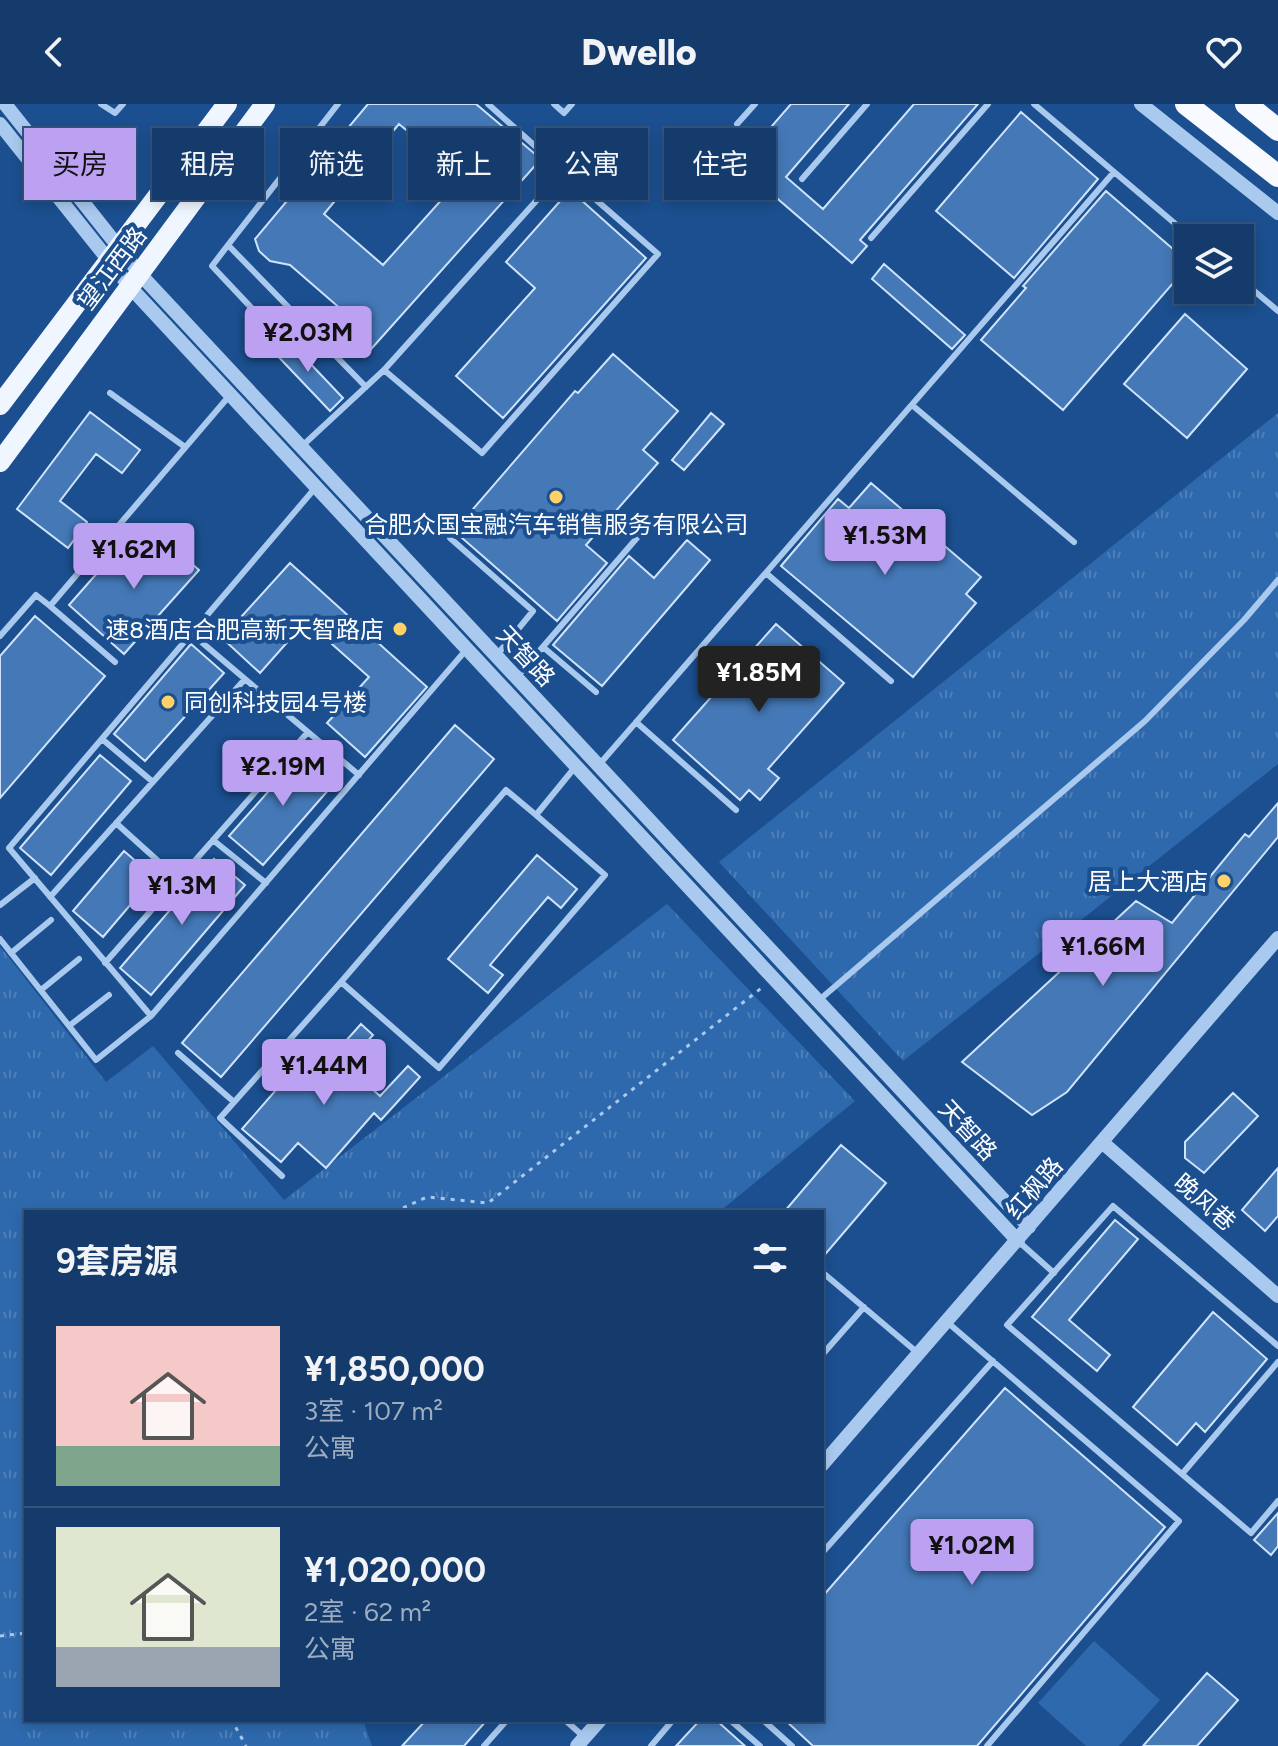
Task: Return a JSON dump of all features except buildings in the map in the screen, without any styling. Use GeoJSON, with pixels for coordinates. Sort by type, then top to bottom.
{"type":"FeatureCollection","features":[{"type":"Feature","properties":{"kind":"highway"},"geometry":{"type":"LineString","coordinates":[[1186,104],[1278,176]]}},
{"type":"Feature","properties":{"kind":"highway"},"geometry":{"type":"LineString","coordinates":[[1246,104],[1278,130]]}},
{"type":"Feature","properties":{"kind":"main road","name":"望江西路"},"geometry":{"type":"LineString","coordinates":[[0,405],[227,104]]}},
{"type":"Feature","properties":{"kind":"main road","name":"望江西路"},"geometry":{"type":"LineString","coordinates":[[0,462],[265,104]]}},
{"type":"Feature","properties":{"kind":"street","name":"天智路"},"geometry":{"type":"LineString","coordinates":[[5,104],[114,254],[230,395],[1018,1241]]}},
{"type":"Feature","properties":{"kind":"street"},"geometry":{"type":"LineString","coordinates":[[1141,104],[1278,213]]}},
{"type":"Feature","properties":{"kind":"street","name":"天智路"},"geometry":{"type":"LineString","coordinates":[[0,124],[114,254]]}},
{"type":"Feature","properties":{"kind":"street","name":"天智路"},"geometry":{"type":"LineString","coordinates":[[135,281],[301,447],[1029,1227]]}},
{"type":"Feature","properties":{"kind":"street","name":"红枫路"},"geometry":{"type":"LineString","coordinates":[[824,1463],[1278,938]]}},
{"type":"Feature","properties":{"kind":"street","name":"晚风巷"},"geometry":{"type":"LineString","coordinates":[[1102,1142],[1278,1296]]}},
{"type":"Feature","properties":{"kind":"street"},"geometry":{"type":"LineString","coordinates":[[581,1742],[598,1722]]}},
{"type":"Feature","properties":{"kind":"lane"},"geometry":{"type":"LineString","coordinates":[[101,104],[115,113],[123,104]]}},
{"type":"Feature","properties":{"kind":"lane"},"geometry":{"type":"LineString","coordinates":[[295,315],[276,334],[212,266],[338,104]]}},
{"type":"Feature","properties":{"kind":"lane"},"geometry":{"type":"LineString","coordinates":[[488,104],[536,147]]}},
{"type":"Feature","properties":{"kind":"lane"},"geometry":{"type":"LineString","coordinates":[[554,104],[564,113],[572,104]]}},
{"type":"Feature","properties":{"kind":"lane"},"geometry":{"type":"LineString","coordinates":[[737,124],[755,104]]}},
{"type":"Feature","properties":{"kind":"lane"},"geometry":{"type":"LineString","coordinates":[[802,179],[867,104]]}},
{"type":"Feature","properties":{"kind":"lane"},"geometry":{"type":"LineString","coordinates":[[871,238],[988,104]]}},
{"type":"Feature","properties":{"kind":"lane"},"geometry":{"type":"LineString","coordinates":[[1034,104],[1175,224]]}},
{"type":"Feature","properties":{"kind":"lane"},"geometry":{"type":"LineString","coordinates":[[598,766],[1114,172]]}},
{"type":"Feature","properties":{"kind":"lane"},"geometry":{"type":"LineString","coordinates":[[301,447],[384,370],[537,200]]}},
{"type":"Feature","properties":{"kind":"lane"},"geometry":{"type":"LineString","coordinates":[[384,370],[482,453],[658,254],[596,200]]}},
{"type":"Feature","properties":{"kind":"lane"},"geometry":{"type":"LineString","coordinates":[[228,245],[366,387]]}},
{"type":"Feature","properties":{"kind":"lane"},"geometry":{"type":"LineString","coordinates":[[1254,291],[1278,311]]}},
{"type":"Feature","properties":{"kind":"lane"},"geometry":{"type":"LineString","coordinates":[[110,393],[185,447]]}},
{"type":"Feature","properties":{"kind":"lane"},"geometry":{"type":"LineString","coordinates":[[50,606],[230,395]]}},
{"type":"Feature","properties":{"kind":"lane"},"geometry":{"type":"LineString","coordinates":[[912,405],[1074,542]]}},
{"type":"Feature","properties":{"kind":"lane"},"geometry":{"type":"LineString","coordinates":[[0,851],[9,848],[316,487]]}},
{"type":"Feature","properties":{"kind":"lane"},"geometry":{"type":"LineString","coordinates":[[516,678],[655,517]]}},
{"type":"Feature","properties":{"kind":"lane"},"geometry":{"type":"LineString","coordinates":[[450,538],[533,611],[496,656]]}},
{"type":"Feature","properties":{"kind":"lane"},"geometry":{"type":"LineString","coordinates":[[766,573],[891,681]]}},
{"type":"Feature","properties":{"kind":"lane"},"geometry":{"type":"LineString","coordinates":[[818,1001],[1145,721],[1244,620],[1278,580]]}},
{"type":"Feature","properties":{"kind":"lane"},"geometry":{"type":"LineString","coordinates":[[0,636],[36,595],[115,662]]}},
{"type":"Feature","properties":{"kind":"lane"},"geometry":{"type":"LineString","coordinates":[[192,634],[359,775]]}},
{"type":"Feature","properties":{"kind":"lane"},"geometry":{"type":"LineString","coordinates":[[543,647],[596,692]]}},
{"type":"Feature","properties":{"kind":"lane"},"geometry":{"type":"LineString","coordinates":[[0,939],[96,1060],[151,1016],[467,649]]}},
{"type":"Feature","properties":{"kind":"lane"},"geometry":{"type":"LineString","coordinates":[[50,897],[245,679]]}},
{"type":"Feature","properties":{"kind":"lane"},"geometry":{"type":"LineString","coordinates":[[636,722],[736,810]]}},
{"type":"Feature","properties":{"kind":"lane"},"geometry":{"type":"LineString","coordinates":[[105,963],[308,732]]}},
{"type":"Feature","properties":{"kind":"lane"},"geometry":{"type":"LineString","coordinates":[[102,739],[153,782]]}},
{"type":"Feature","properties":{"kind":"lane"},"geometry":{"type":"LineString","coordinates":[[536,815],[576,766]]}},
{"type":"Feature","properties":{"kind":"lane"},"geometry":{"type":"LineString","coordinates":[[282,1176],[220,1118],[506,790],[605,875],[439,1068],[341,982]]}},
{"type":"Feature","properties":{"kind":"lane"},"geometry":{"type":"LineString","coordinates":[[116,823],[178,879]]}},
{"type":"Feature","properties":{"kind":"lane"},"geometry":{"type":"LineString","coordinates":[[213,840],[266,883]]}},
{"type":"Feature","properties":{"kind":"lane"},"geometry":{"type":"LineString","coordinates":[[9,848],[151,1016]]}},
{"type":"Feature","properties":{"kind":"lane"},"geometry":{"type":"LineString","coordinates":[[0,905],[35,878]]}},
{"type":"Feature","properties":{"kind":"lane"},"geometry":{"type":"LineString","coordinates":[[11,953],[51,920]]}},
{"type":"Feature","properties":{"kind":"lane"},"geometry":{"type":"LineString","coordinates":[[41,990],[79,959]]}},
{"type":"Feature","properties":{"kind":"lane"},"geometry":{"type":"LineString","coordinates":[[69,1026],[109,995]]}},
{"type":"Feature","properties":{"kind":"lane"},"geometry":{"type":"LineString","coordinates":[[178,1053],[234,1102]]}},
{"type":"Feature","properties":{"kind":"lane"},"geometry":{"type":"LineString","coordinates":[[1278,1346],[1113,1206],[1007,1325],[1251,1533],[1278,1501]]}},
{"type":"Feature","properties":{"kind":"lane"},"geometry":{"type":"LineString","coordinates":[[1018,1241],[1054,1273]]}},
{"type":"Feature","properties":{"kind":"lane"},"geometry":{"type":"LineString","coordinates":[[824,1274],[919,1354]]}},
{"type":"Feature","properties":{"kind":"lane"},"geometry":{"type":"LineString","coordinates":[[824,1353],[864,1307]]}},
{"type":"Feature","properties":{"kind":"lane"},"geometry":{"type":"LineString","coordinates":[[947,1322],[1179,1521],[987,1746]]}},
{"type":"Feature","properties":{"kind":"lane"},"geometry":{"type":"LineString","coordinates":[[824,1551],[993,1361]]}},
{"type":"Feature","properties":{"kind":"lane"},"geometry":{"type":"LineString","coordinates":[[1182,1474],[1278,1362]]}},
{"type":"Feature","properties":{"kind":"lane"},"geometry":{"type":"LineString","coordinates":[[484,1746],[505,1722]]}},
{"type":"Feature","properties":{"kind":"lane"},"geometry":{"type":"LineString","coordinates":[[566,1722],[581,1742]]}},
{"type":"Feature","properties":{"kind":"lane"},"geometry":{"type":"LineString","coordinates":[[651,1746],[671,1722]]}},
{"type":"Feature","properties":{"kind":"lane"},"geometry":{"type":"LineString","coordinates":[[732,1722],[760,1746]]}},
{"type":"Feature","properties":{"kind":"lane"},"geometry":{"type":"LineString","coordinates":[[765,1722],[792,1746]]}},
{"type":"Feature","properties":{"kind":"path"},"geometry":{"type":"LineString","coordinates":[[398,1210],[427,1197],[488,1203],[773,978]]}},
{"type":"Feature","properties":{"kind":"path"},"geometry":{"type":"LineString","coordinates":[[0,1636],[24,1633]]}},
{"type":"Feature","properties":{"kind":"path"},"geometry":{"type":"LineString","coordinates":[[231,1722],[246,1746]]}},
{"type":"Feature","properties":{"kind":"path"},"geometry":{"type":"LineString","coordinates":[[235,1726],[240,1722]]}},
{"type":"Feature","properties":{"kind":"green space"},"geometry":{"type":"Polygon","coordinates":[[[1278,413],[1278,764],[903,1061],[719,862],[1278,413]]]}},
{"type":"Feature","properties":{"kind":"green space"},"geometry":{"type":"Polygon","coordinates":[[[667,904],[855,1101],[721,1210],[24,1210],[24,1722],[364,1722],[372,1746],[0,1746],[0,946],[106,1082],[153,1046],[284,1200],[667,904]]]}},
{"type":"Feature","properties":{"kind":"green space"},"geometry":{"type":"Polygon","coordinates":[[[1094,1641],[1160,1700],[1119,1746],[1086,1746],[1038,1703],[1094,1641]]]}},
{"type":"Feature","properties":{"kind":"place","name":"合肥众国宝融汽车销售服务有限公司"},"geometry":{"type":"Point","coordinates":[556,497]}},
{"type":"Feature","properties":{"kind":"place","name":"速8酒店合肥高新天智路店"},"geometry":{"type":"Point","coordinates":[400,629]}},
{"type":"Feature","properties":{"kind":"place","name":"同创科技园4号楼"},"geometry":{"type":"Point","coordinates":[168,702]}},
{"type":"Feature","properties":{"kind":"place","name":"居上大酒店"},"geometry":{"type":"Point","coordinates":[1224,881]}}]}
